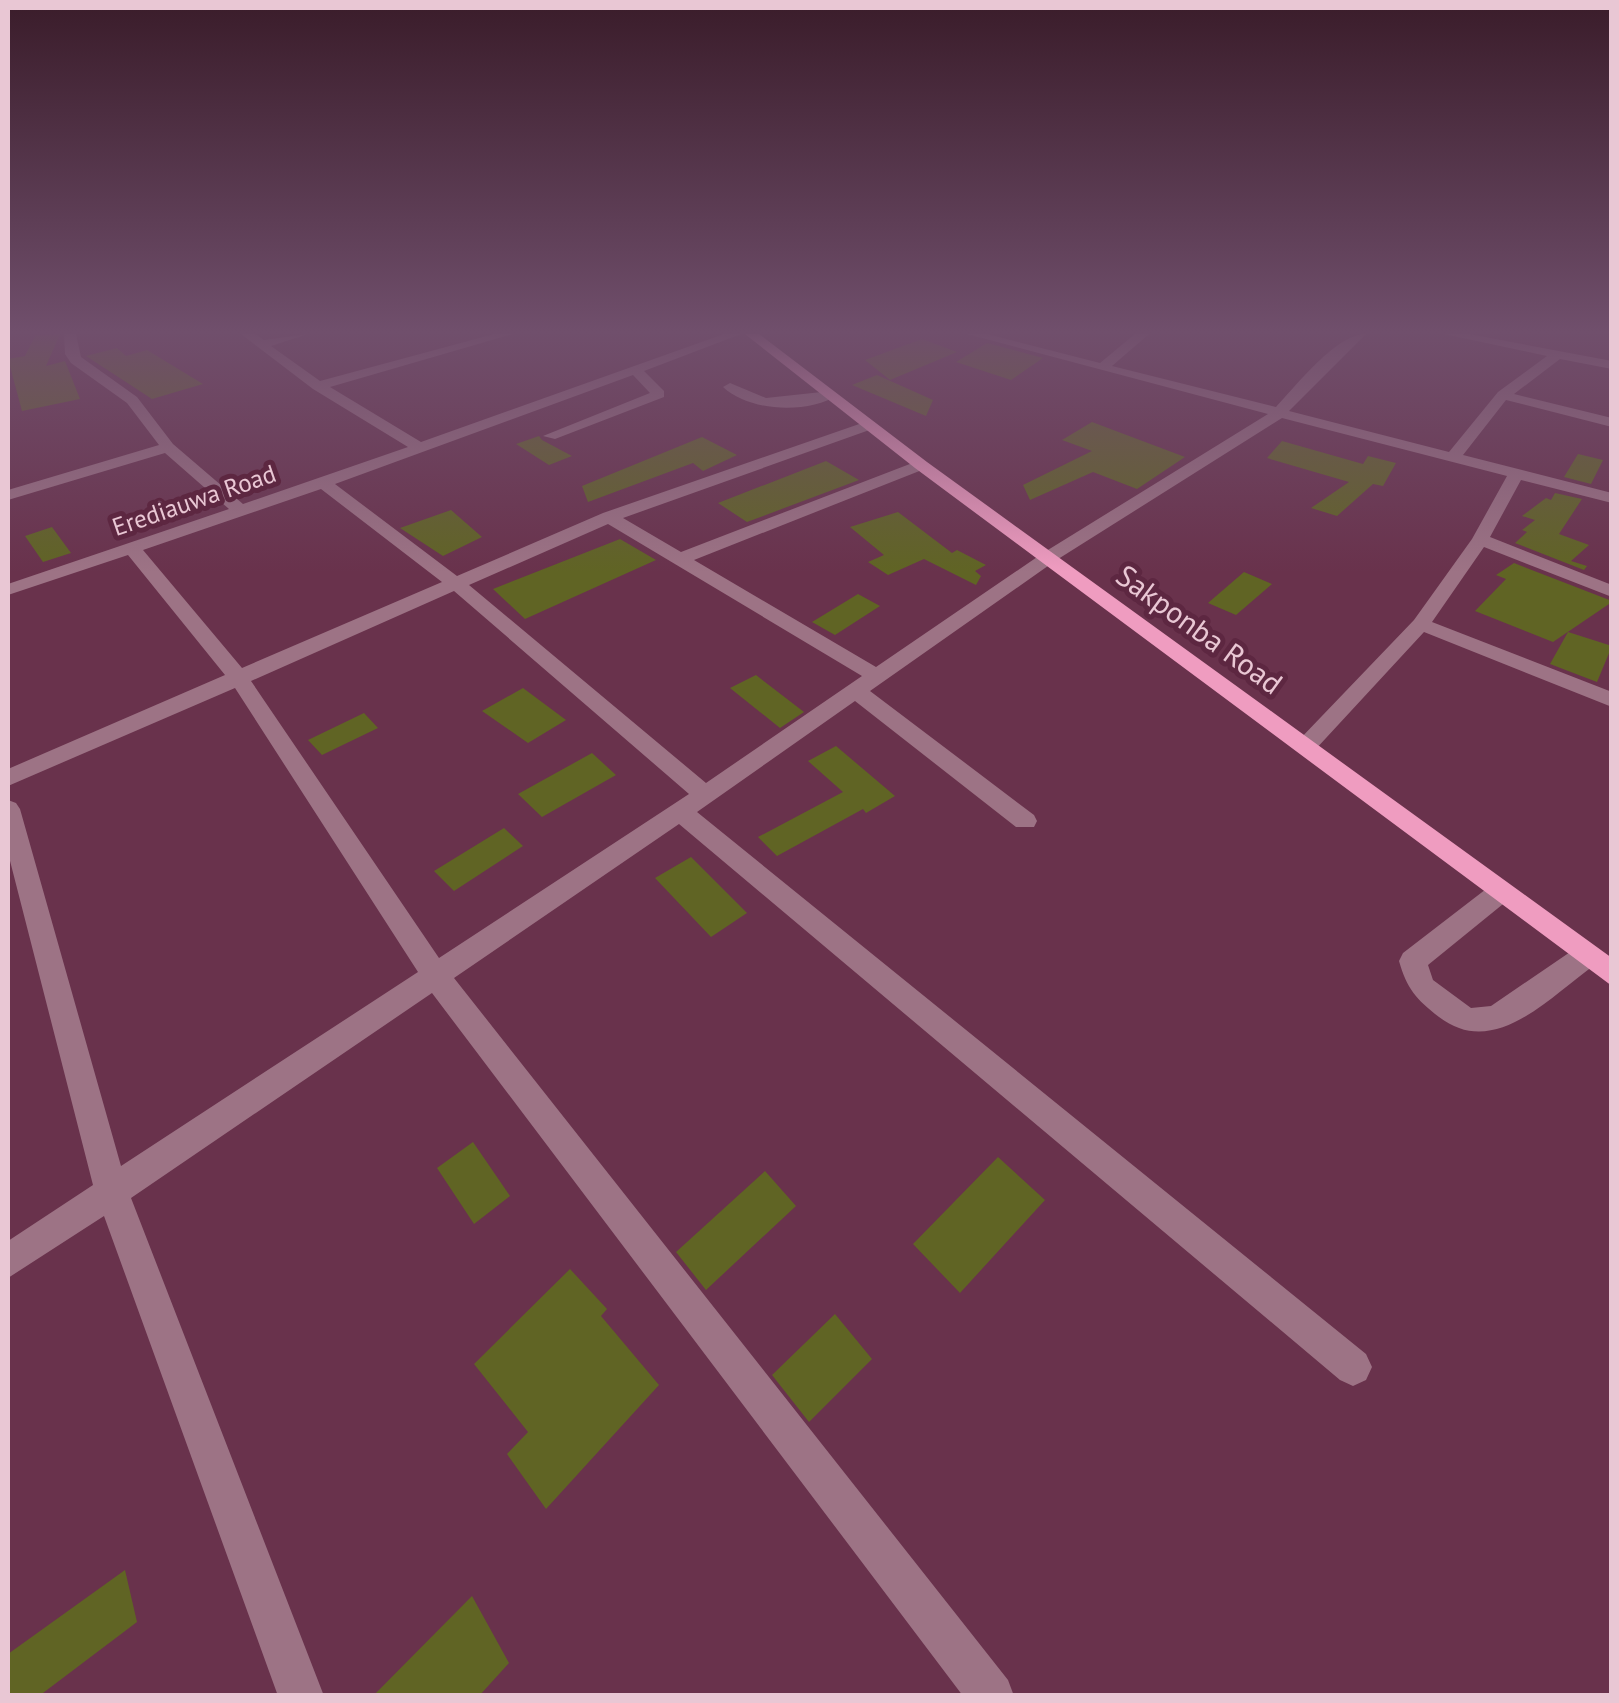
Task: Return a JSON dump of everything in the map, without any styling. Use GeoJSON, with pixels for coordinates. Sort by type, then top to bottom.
{"type":"FeatureCollection","features":[{"type":"Feature","properties":{"kind":"main road","name":"Sakponba Road"},"geometry":{"type":"LineString","coordinates":[[855,413],[1612,974]]}},
{"type":"Feature","properties":{"kind":"street"},"geometry":{"type":"LineString","coordinates":[[142,413],[168,447],[242,510]]}},
{"type":"Feature","properties":{"kind":"street"},"geometry":{"type":"LineString","coordinates":[[363,413],[420,448]]}},
{"type":"Feature","properties":{"kind":"street","name":"Erediauwa Road"},"geometry":{"type":"LineString","coordinates":[[8,590],[515,413]]}},
{"type":"Feature","properties":{"kind":"street"},"geometry":{"type":"LineString","coordinates":[[550,436],[608,413]]}},
{"type":"Feature","properties":{"kind":"street"},"geometry":{"type":"LineString","coordinates":[[1453,458],[1489,413]]}},
{"type":"Feature","properties":{"kind":"street"},"geometry":{"type":"LineString","coordinates":[[1576,413],[1612,422]]}},
{"type":"Feature","properties":{"kind":"street"},"geometry":{"type":"LineString","coordinates":[[8,1261],[692,803],[1049,557],[1278,414],[1612,498]]}},
{"type":"Feature","properties":{"kind":"street"},"geometry":{"type":"LineString","coordinates":[[8,778],[609,517],[870,425]]}},
{"type":"Feature","properties":{"kind":"street"},"geometry":{"type":"LineString","coordinates":[[8,495],[168,447]]}},
{"type":"Feature","properties":{"kind":"street"},"geometry":{"type":"LineString","coordinates":[[680,559],[921,464]]}},
{"type":"Feature","properties":{"kind":"street"},"geometry":{"type":"LineString","coordinates":[[1306,746],[1421,624],[1480,539],[1517,473]]}},
{"type":"Feature","properties":{"kind":"street"},"geometry":{"type":"LineString","coordinates":[[323,483],[455,583],[692,803],[1353,1366]]}},
{"type":"Feature","properties":{"kind":"street"},"geometry":{"type":"LineString","coordinates":[[609,517],[680,559],[867,683],[1025,821]]}},
{"type":"Feature","properties":{"kind":"street"},"geometry":{"type":"LineString","coordinates":[[1480,539],[1612,592]]}},
{"type":"Feature","properties":{"kind":"street"},"geometry":{"type":"LineString","coordinates":[[131,548],[240,680],[436,976],[992,1696]]}},
{"type":"Feature","properties":{"kind":"street"},"geometry":{"type":"LineString","coordinates":[[1421,624],[1612,700]]}},
{"type":"Feature","properties":{"kind":"street"},"geometry":{"type":"LineString","coordinates":[[8,809],[112,1192],[301,1696]]}},
{"type":"Feature","properties":{"kind":"street"},"geometry":{"type":"LineString","coordinates":[[1500,893],[1413,961],[1421,986],[1464,1019],[1479,1022],[1499,1018],[1586,956]]}},
{"type":"Feature","properties":{"kind":"building"},"geometry":{"type":"Polygon","coordinates":[[[1092,422],[1185,457],[1137,489],[1093,472],[1030,500],[1023,485],[1092,451],[1062,440],[1092,422]]]}},
{"type":"Feature","properties":{"kind":"building"},"geometry":{"type":"Polygon","coordinates":[[[539,436],[572,456],[549,465],[516,444],[539,436]]]}},
{"type":"Feature","properties":{"kind":"building"},"geometry":{"type":"Polygon","coordinates":[[[702,437],[737,455],[703,471],[693,463],[588,502],[582,486],[702,437]]]}},
{"type":"Feature","properties":{"kind":"building"},"geometry":{"type":"Polygon","coordinates":[[[1282,441],[1363,464],[1368,456],[1396,463],[1383,486],[1373,484],[1337,516],[1311,508],[1349,482],[1267,458],[1282,441]]]}},
{"type":"Feature","properties":{"kind":"building"},"geometry":{"type":"Polygon","coordinates":[[[1578,454],[1603,460],[1591,484],[1564,477],[1578,454]]]}},
{"type":"Feature","properties":{"kind":"building"},"geometry":{"type":"Polygon","coordinates":[[[826,461],[859,480],[747,522],[718,503],[826,461]]]}},
{"type":"Feature","properties":{"kind":"building"},"geometry":{"type":"Polygon","coordinates":[[[1555,493],[1582,499],[1559,534],[1589,545],[1571,561],[1587,566],[1584,570],[1515,543],[1527,532],[1522,530],[1535,520],[1522,516],[1546,498],[1551,500],[1555,493]]]}},
{"type":"Feature","properties":{"kind":"building"},"geometry":{"type":"Polygon","coordinates":[[[451,510],[482,537],[443,556],[400,528],[451,510]]]}},
{"type":"Feature","properties":{"kind":"building"},"geometry":{"type":"Polygon","coordinates":[[[898,512],[952,553],[957,550],[986,565],[975,571],[981,576],[976,585],[924,559],[888,575],[868,562],[884,555],[850,527],[898,512]]]}},
{"type":"Feature","properties":{"kind":"building"},"geometry":{"type":"Polygon","coordinates":[[[52,527],[71,553],[43,562],[25,536],[52,527]]]}},
{"type":"Feature","properties":{"kind":"building"},"geometry":{"type":"Polygon","coordinates":[[[620,539],[656,560],[525,619],[493,589],[620,539]]]}},
{"type":"Feature","properties":{"kind":"building"},"geometry":{"type":"Polygon","coordinates":[[[1514,563],[1612,602],[1553,642],[1475,611],[1506,579],[1496,575],[1514,563]]]}},
{"type":"Feature","properties":{"kind":"building"},"geometry":{"type":"Polygon","coordinates":[[[1244,572],[1272,584],[1236,615],[1208,603],[1244,572]]]}},
{"type":"Feature","properties":{"kind":"building"},"geometry":{"type":"Polygon","coordinates":[[[858,594],[880,606],[835,635],[812,622],[858,594]]]}},
{"type":"Feature","properties":{"kind":"building"},"geometry":{"type":"Polygon","coordinates":[[[1568,632],[1612,646],[1597,682],[1550,664],[1568,632]]]}},
{"type":"Feature","properties":{"kind":"building"},"geometry":{"type":"Polygon","coordinates":[[[756,675],[804,712],[780,728],[730,688],[756,675]]]}},
{"type":"Feature","properties":{"kind":"building"},"geometry":{"type":"Polygon","coordinates":[[[523,688],[566,720],[528,743],[482,711],[523,688]]]}},
{"type":"Feature","properties":{"kind":"building"},"geometry":{"type":"Polygon","coordinates":[[[364,713],[378,728],[322,755],[308,740],[364,713]]]}},
{"type":"Feature","properties":{"kind":"building"},"geometry":{"type":"Polygon","coordinates":[[[836,746],[895,796],[777,856],[758,837],[843,792],[808,761],[836,746]]]}},
{"type":"Feature","properties":{"kind":"building"},"geometry":{"type":"Polygon","coordinates":[[[592,753],[616,775],[542,817],[518,794],[592,753]]]}},
{"type":"Feature","properties":{"kind":"building"},"geometry":{"type":"Polygon","coordinates":[[[504,828],[523,846],[454,891],[434,871],[504,828]]]}},
{"type":"Feature","properties":{"kind":"building"},"geometry":{"type":"Polygon","coordinates":[[[691,857],[747,913],[711,937],[655,878],[691,857]]]}},
{"type":"Feature","properties":{"kind":"building"},"geometry":{"type":"Polygon","coordinates":[[[473,1142],[510,1196],[474,1224],[437,1168],[473,1142]]]}},
{"type":"Feature","properties":{"kind":"building"},"geometry":{"type":"Polygon","coordinates":[[[998,1157],[1045,1200],[960,1293],[913,1244],[998,1157]]]}},
{"type":"Feature","properties":{"kind":"building"},"geometry":{"type":"Polygon","coordinates":[[[765,1171],[796,1206],[706,1290],[676,1252],[765,1171]]]}},
{"type":"Feature","properties":{"kind":"building"},"geometry":{"type":"Polygon","coordinates":[[[570,1269],[607,1309],[601,1316],[659,1385],[546,1509],[507,1454],[528,1432],[474,1364],[570,1269]]]}},
{"type":"Feature","properties":{"kind":"building"},"geometry":{"type":"Polygon","coordinates":[[[835,1314],[872,1359],[809,1422],[772,1375],[835,1314]]]}},
{"type":"Feature","properties":{"kind":"building"},"geometry":{"type":"Polygon","coordinates":[[[125,1570],[137,1622],[39,1696],[8,1696],[8,1654],[125,1570]]]}},
{"type":"Feature","properties":{"kind":"building"},"geometry":{"type":"Polygon","coordinates":[[[472,1596],[509,1663],[479,1696],[373,1696],[472,1596]]]}}]}
